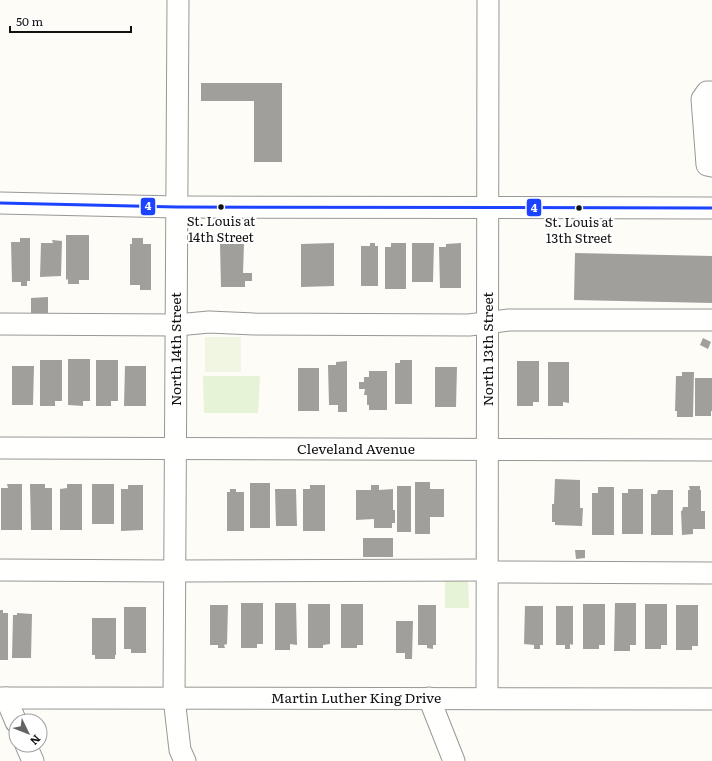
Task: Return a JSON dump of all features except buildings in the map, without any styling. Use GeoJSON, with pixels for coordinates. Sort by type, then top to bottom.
{"type":"FeatureCollection","features":[{"type":"Feature","properties":{"kind":"street","name":"North 14th Street"},"geometry":{"type":"LineString","coordinates":[[178,0],[174,698],[180,750],[185,761]]}},
{"type":"Feature","properties":{"kind":"street","name":"North 13th Street"},"geometry":{"type":"LineString","coordinates":[[488,0],[488,698]]}},
{"type":"Feature","properties":{"kind":"street"},"geometry":{"type":"LineString","coordinates":[[712,92],[707,92],[702,99],[707,165],[712,166]]}},
{"type":"Feature","properties":{"kind":"street"},"geometry":{"type":"LineString","coordinates":[[0,203],[177,207],[712,208]]}},
{"type":"Feature","properties":{"kind":"street"},"geometry":{"type":"LineString","coordinates":[[0,324],[177,325],[209,322],[254,324],[469,325],[509,320],[712,320]]}},
{"type":"Feature","properties":{"kind":"street","name":"Cleveland Avenue"},"geometry":{"type":"LineString","coordinates":[[0,448],[712,450]]}},
{"type":"Feature","properties":{"kind":"street"},"geometry":{"type":"LineString","coordinates":[[0,570],[175,572],[487,571],[712,573]]}},
{"type":"Feature","properties":{"kind":"street"},"geometry":{"type":"LineString","coordinates":[[3,698],[11,713]]}},
{"type":"Feature","properties":{"kind":"street","name":"Martin Luther King Drive"},"geometry":{"type":"LineString","coordinates":[[3,698],[712,699]]}},
{"type":"Feature","properties":{"kind":"street"},"geometry":{"type":"LineString","coordinates":[[428,698],[454,761]]}},
{"type":"Feature","properties":{"kind":"green space"},"geometry":{"type":"Polygon","coordinates":[[[205,337],[241,337],[241,372],[205,372],[205,337]]]}},
{"type":"Feature","properties":{"kind":"green space"},"geometry":{"type":"Polygon","coordinates":[[[203,376],[260,376],[258,413],[204,413],[203,376]]]}},
{"type":"Feature","properties":{"kind":"green space"},"geometry":{"type":"Polygon","coordinates":[[[445,577],[468,577],[469,608],[445,608],[445,577]]]}},
{"type":"Feature","properties":{"kind":"transit line","name":"4"},"geometry":{"type":"LineString","coordinates":[[0,203],[177,207],[712,208]]}},
{"type":"Feature","properties":{"kind":"place","name":"St. Louis at 14th Street"},"geometry":{"type":"Point","coordinates":[221,207]}},
{"type":"Feature","properties":{"kind":"place","name":"St. Louis at 13th Street"},"geometry":{"type":"Point","coordinates":[579,208]}}]}
